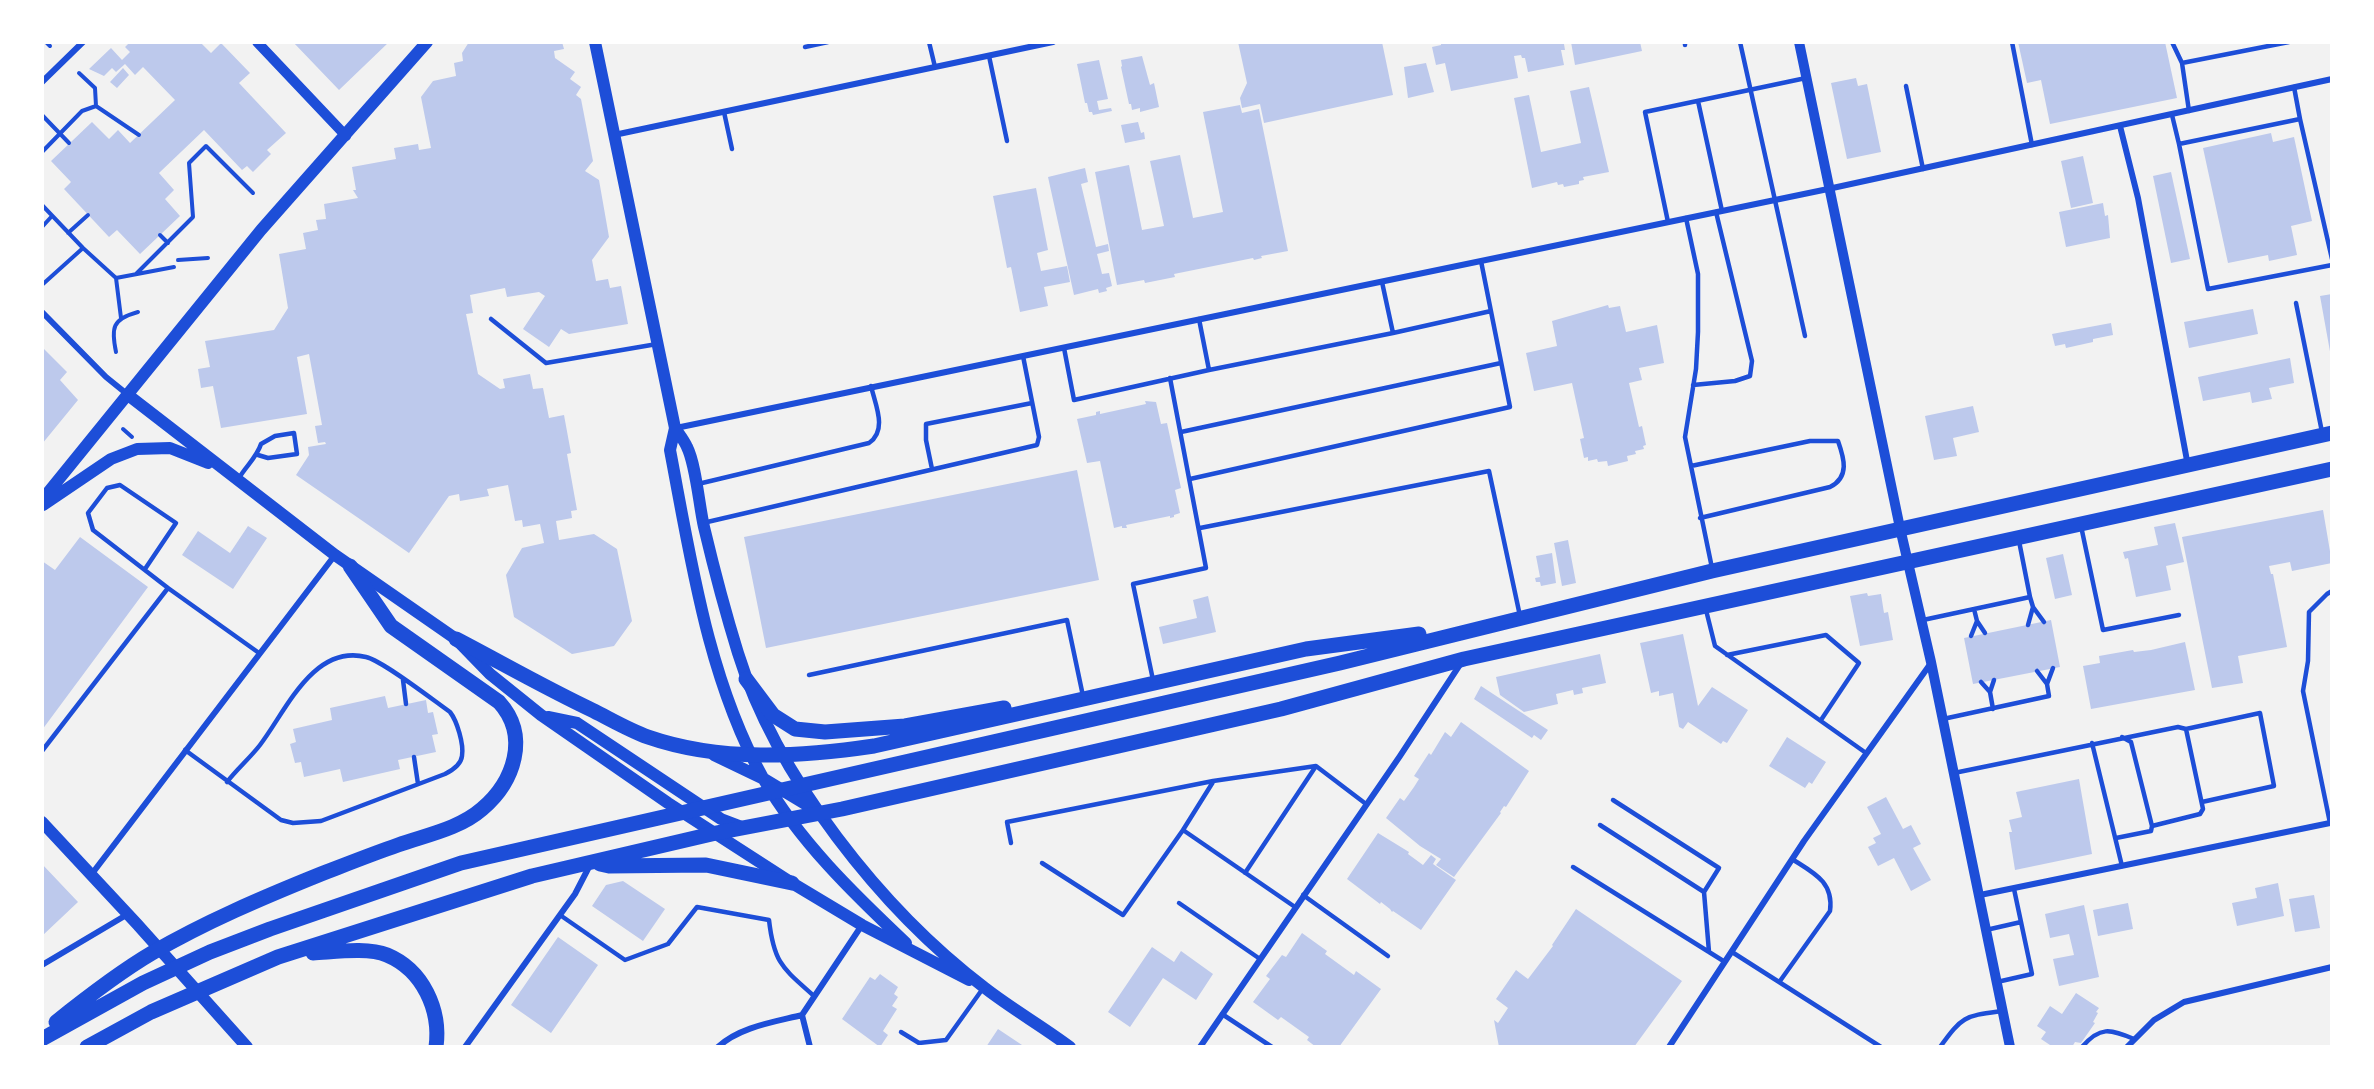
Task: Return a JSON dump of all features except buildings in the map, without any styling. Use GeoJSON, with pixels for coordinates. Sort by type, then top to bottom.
{"type":"FeatureCollection","features":[{"type":"Feature","properties":{"kind":"main road"},"geometry":{"type":"LineString","coordinates":[[42,500],[261,230],[427,42]]}},
{"type":"Feature","properties":{"kind":"main road"},"geometry":{"type":"LineString","coordinates":[[595,42],[675,428],[688,448],[718,585],[746,679],[759,711],[782,756],[820,813],[883,893],[925,936],[984,987],[1070,1047]]}},
{"type":"Feature","properties":{"kind":"main road"},"geometry":{"type":"LineString","coordinates":[[128,395],[335,555],[456,639],[572,701],[647,736],[702,750],[731,762],[820,813]]}},
{"type":"Feature","properties":{"kind":"main road"},"geometry":{"type":"LineString","coordinates":[[675,428],[670,450],[703,609],[715,657],[732,708],[751,754],[764,780],[791,819],[846,886],[918,954]]}},
{"type":"Feature","properties":{"kind":"main road"},"geometry":{"type":"LineString","coordinates":[[42,1039],[143,983],[210,952],[461,863],[614,826],[1215,692],[1712,571],[2327,434]]}},
{"type":"Feature","properties":{"kind":"main road"},"geometry":{"type":"LineString","coordinates":[[42,506],[111,459],[137,449],[171,448],[221,468]]}},
{"type":"Feature","properties":{"kind":"main road"},"geometry":{"type":"LineString","coordinates":[[87,1047],[151,1012],[283,956],[532,876],[716,833],[820,813],[1281,709],[1464,659],[2332,469]]}},
{"type":"Feature","properties":{"kind":"main road"},"geometry":{"type":"LineString","coordinates":[[42,1033],[97,989],[152,953],[253,902],[396,845],[455,825],[480,811],[504,784],[512,766],[516,737],[514,724],[506,710],[499,702],[391,626],[350,566]]}},
{"type":"Feature","properties":{"kind":"main road"},"geometry":{"type":"LineString","coordinates":[[702,750],[782,756],[828,753],[874,746],[1306,649],[1476,628]]}},
{"type":"Feature","properties":{"kind":"main road"},"geometry":{"type":"LineString","coordinates":[[456,639],[490,674],[541,716],[716,833],[862,925],[984,987]]}},
{"type":"Feature","properties":{"kind":"main road"},"geometry":{"type":"LineString","coordinates":[[746,679],[773,715],[795,729],[825,732],[905,726],[995,709],[1049,706]]}},
{"type":"Feature","properties":{"kind":"main road"},"geometry":{"type":"LineString","coordinates":[[541,716],[577,723],[721,819],[747,828]]}},
{"type":"Feature","properties":{"kind":"main road"},"geometry":{"type":"LineString","coordinates":[[42,822],[247,1047]]}},
{"type":"Feature","properties":{"kind":"main road"},"geometry":{"type":"LineString","coordinates":[[592,862],[609,866],[706,866],[792,883]]}},
{"type":"Feature","properties":{"kind":"main road"},"geometry":{"type":"LineString","coordinates":[[283,956],[352,950],[386,954],[407,967],[422,984],[430,1001],[438,1034],[436,1047]]}},
{"type":"Feature","properties":{"kind":"street"},"geometry":{"type":"LineString","coordinates":[[42,82],[83,42]]}},
{"type":"Feature","properties":{"kind":"street"},"geometry":{"type":"LineString","coordinates":[[256,42],[346,135]]}},
{"type":"Feature","properties":{"kind":"street"},"geometry":{"type":"LineString","coordinates":[[614,135],[1053,42]]}},
{"type":"Feature","properties":{"kind":"street"},"geometry":{"type":"LineString","coordinates":[[1798,42],[1900,528],[1931,662],[2010,1047]]}},
{"type":"Feature","properties":{"kind":"street"},"geometry":{"type":"LineString","coordinates":[[675,428],[1719,212],[2332,79]]}},
{"type":"Feature","properties":{"kind":"street"},"geometry":{"type":"LineString","coordinates":[[2120,126],[2138,198],[2188,466]]}},
{"type":"Feature","properties":{"kind":"street"},"geometry":{"type":"LineString","coordinates":[[42,312],[106,377],[128,395]]}},
{"type":"Feature","properties":{"kind":"street"},"geometry":{"type":"LineString","coordinates":[[91,875],[335,555]]}},
{"type":"Feature","properties":{"kind":"street"},"geometry":{"type":"LineString","coordinates":[[1200,1047],[1464,659]]}},
{"type":"Feature","properties":{"kind":"street"},"geometry":{"type":"LineString","coordinates":[[1671,1046],[1792,860],[1931,662]]}},
{"type":"Feature","properties":{"kind":"street"},"geometry":{"type":"LineString","coordinates":[[1980,895],[2330,823]]}},
{"type":"Feature","properties":{"kind":"street"},"geometry":{"type":"LineString","coordinates":[[465,1047],[575,894],[592,862]]}},
{"type":"Feature","properties":{"kind":"street"},"geometry":{"type":"LineString","coordinates":[[42,965],[128,914]]}},
{"type":"Feature","properties":{"kind":"street"},"geometry":{"type":"LineString","coordinates":[[810,1047],[802,1016],[862,925]]}},
{"type":"Feature","properties":{"kind":"street"},"geometry":{"type":"LineString","coordinates":[[2127,1047],[2154,1020],[2184,1002],[2252,984],[2332,967]]}},
{"type":"Feature","properties":{"kind":"street"},"geometry":{"type":"LineString","coordinates":[[718,1047],[728,1038],[763,1025],[802,1016]]}},
{"type":"Feature","properties":{"kind":"lane"},"geometry":{"type":"LineString","coordinates":[[805,47],[828,42]]}},
{"type":"Feature","properties":{"kind":"lane"},"geometry":{"type":"LineString","coordinates":[[929,42],[935,67]]}},
{"type":"Feature","properties":{"kind":"lane"},"geometry":{"type":"LineString","coordinates":[[1740,42],[1805,336]]}},
{"type":"Feature","properties":{"kind":"lane"},"geometry":{"type":"LineString","coordinates":[[2012,42],[2032,145]]}},
{"type":"Feature","properties":{"kind":"lane"},"geometry":{"type":"LineString","coordinates":[[2172,42],[2182,63],[2189,111]]}},
{"type":"Feature","properties":{"kind":"lane"},"geometry":{"type":"LineString","coordinates":[[2182,63],[2289,42]]}},
{"type":"Feature","properties":{"kind":"lane"},"geometry":{"type":"LineString","coordinates":[[989,56],[1007,141]]}},
{"type":"Feature","properties":{"kind":"lane"},"geometry":{"type":"LineString","coordinates":[[1668,222],[1645,112],[1806,78]]}},
{"type":"Feature","properties":{"kind":"lane"},"geometry":{"type":"LineString","coordinates":[[1906,86],[1923,169]]}},
{"type":"Feature","properties":{"kind":"lane"},"geometry":{"type":"LineString","coordinates":[[2294,87],[2332,259]]}},
{"type":"Feature","properties":{"kind":"lane"},"geometry":{"type":"LineString","coordinates":[[1694,385],[1735,381],[1750,376],[1752,361],[1719,212],[1698,101]]}},
{"type":"Feature","properties":{"kind":"lane"},"geometry":{"type":"LineString","coordinates":[[724,112],[732,149]]}},
{"type":"Feature","properties":{"kind":"lane"},"geometry":{"type":"LineString","coordinates":[[2172,115],[2208,289],[2332,265]]}},
{"type":"Feature","properties":{"kind":"lane"},"geometry":{"type":"LineString","coordinates":[[2179,144],[2300,118]]}},
{"type":"Feature","properties":{"kind":"lane"},"geometry":{"type":"LineString","coordinates":[[1686,218],[1698,274],[1698,332],[1694,385],[1685,437],[1712,571]]}},
{"type":"Feature","properties":{"kind":"lane"},"geometry":{"type":"LineString","coordinates":[[1190,479],[1510,407],[1481,260]]}},
{"type":"Feature","properties":{"kind":"lane"},"geometry":{"type":"LineString","coordinates":[[1382,282],[1393,333]]}},
{"type":"Feature","properties":{"kind":"lane"},"geometry":{"type":"LineString","coordinates":[[2296,303],[2327,434]]}},
{"type":"Feature","properties":{"kind":"lane"},"geometry":{"type":"LineString","coordinates":[[1064,348],[1074,400],[1491,311]]}},
{"type":"Feature","properties":{"kind":"lane"},"geometry":{"type":"LineString","coordinates":[[491,319],[546,363],[657,344]]}},
{"type":"Feature","properties":{"kind":"lane"},"geometry":{"type":"LineString","coordinates":[[1199,319],[1209,370]]}},
{"type":"Feature","properties":{"kind":"lane"},"geometry":{"type":"LineString","coordinates":[[704,523],[1037,445],[1039,437],[1023,356]]}},
{"type":"Feature","properties":{"kind":"lane"},"geometry":{"type":"LineString","coordinates":[[1181,432],[1501,363]]}},
{"type":"Feature","properties":{"kind":"lane"},"geometry":{"type":"LineString","coordinates":[[1154,683],[1132,584],[1206,568],[1170,378]]}},
{"type":"Feature","properties":{"kind":"lane"},"geometry":{"type":"LineString","coordinates":[[696,484],[875,439],[880,425],[871,386]]}},
{"type":"Feature","properties":{"kind":"lane"},"geometry":{"type":"LineString","coordinates":[[932,469],[926,440],[926,424],[1032,403]]}},
{"type":"Feature","properties":{"kind":"lane"},"geometry":{"type":"LineString","coordinates":[[237,480],[258,454],[261,444],[275,435],[294,433],[297,454],[268,458],[258,454]]}},
{"type":"Feature","properties":{"kind":"lane"},"geometry":{"type":"LineString","coordinates":[[1691,466],[1810,441],[1838,441],[1844,459],[1843,476],[1830,487],[1700,518]]}},
{"type":"Feature","properties":{"kind":"lane"},"geometry":{"type":"LineString","coordinates":[[1200,528],[1489,471],[1520,618]]}},
{"type":"Feature","properties":{"kind":"lane"},"geometry":{"type":"LineString","coordinates":[[145,569],[176,523],[120,485],[106,488],[88,513],[93,530],[168,588],[259,653]]}},
{"type":"Feature","properties":{"kind":"lane"},"geometry":{"type":"LineString","coordinates":[[2080,524],[2103,630],[2179,615]]}},
{"type":"Feature","properties":{"kind":"lane"},"geometry":{"type":"LineString","coordinates":[[2018,537],[2033,607],[2044,622]]}},
{"type":"Feature","properties":{"kind":"lane"},"geometry":{"type":"LineString","coordinates":[[42,751],[168,588]]}},
{"type":"Feature","properties":{"kind":"lane"},"geometry":{"type":"LineString","coordinates":[[2330,823],[2303,691],[2309,612],[2332,591]]}},
{"type":"Feature","properties":{"kind":"lane"},"geometry":{"type":"LineString","coordinates":[[1921,620],[2030,597]]}},
{"type":"Feature","properties":{"kind":"lane"},"geometry":{"type":"LineString","coordinates":[[1705,606],[1715,646],[1866,753]]}},
{"type":"Feature","properties":{"kind":"lane"},"geometry":{"type":"LineString","coordinates":[[2028,625],[2033,607]]}},
{"type":"Feature","properties":{"kind":"lane"},"geometry":{"type":"LineString","coordinates":[[1974,609],[1977,621],[1985,633]]}},
{"type":"Feature","properties":{"kind":"lane"},"geometry":{"type":"LineString","coordinates":[[809,675],[1067,620],[1084,698]]}},
{"type":"Feature","properties":{"kind":"lane"},"geometry":{"type":"LineString","coordinates":[[1971,636],[1977,621]]}},
{"type":"Feature","properties":{"kind":"lane"},"geometry":{"type":"LineString","coordinates":[[1727,654],[1826,635],[1859,663],[1821,720]]}},
{"type":"Feature","properties":{"kind":"lane"},"geometry":{"type":"LineString","coordinates":[[185,750],[227,782],[289,823],[309,823],[331,817],[454,769],[462,755],[461,747],[455,719],[450,712],[368,657],[357,656],[332,660],[315,670],[259,747],[227,782]]}},
{"type":"Feature","properties":{"kind":"lane"},"geometry":{"type":"LineString","coordinates":[[2047,684],[2053,668]]}},
{"type":"Feature","properties":{"kind":"lane"},"geometry":{"type":"LineString","coordinates":[[1943,720],[2049,696],[2047,684],[2037,671]]}},
{"type":"Feature","properties":{"kind":"lane"},"geometry":{"type":"LineString","coordinates":[[403,680],[406,704]]}},
{"type":"Feature","properties":{"kind":"lane"},"geometry":{"type":"LineString","coordinates":[[1993,709],[1990,692],[1994,680]]}},
{"type":"Feature","properties":{"kind":"lane"},"geometry":{"type":"LineString","coordinates":[[1981,682],[1990,692]]}},
{"type":"Feature","properties":{"kind":"lane"},"geometry":{"type":"LineString","coordinates":[[1954,773],[2122,737],[2178,727],[2186,729],[2260,713],[2274,786],[2202,802]]}},
{"type":"Feature","properties":{"kind":"lane"},"geometry":{"type":"LineString","coordinates":[[2152,826],[2200,814],[2203,809],[2186,729]]}},
{"type":"Feature","properties":{"kind":"lane"},"geometry":{"type":"LineString","coordinates":[[2116,838],[2151,831],[2152,826],[2131,742],[2122,737]]}},
{"type":"Feature","properties":{"kind":"lane"},"geometry":{"type":"LineString","coordinates":[[2092,743],[2122,866]]}},
{"type":"Feature","properties":{"kind":"lane"},"geometry":{"type":"LineString","coordinates":[[414,757],[418,784]]}},
{"type":"Feature","properties":{"kind":"lane"},"geometry":{"type":"LineString","coordinates":[[1245,873],[1316,766]]}},
{"type":"Feature","properties":{"kind":"lane"},"geometry":{"type":"LineString","coordinates":[[1011,843],[1007,822],[1214,781],[1316,766],[1366,804]]}},
{"type":"Feature","properties":{"kind":"lane"},"geometry":{"type":"LineString","coordinates":[[1042,863],[1123,915],[1183,830],[1214,781]]}},
{"type":"Feature","properties":{"kind":"lane"},"geometry":{"type":"LineString","coordinates":[[1613,800],[1719,868],[1704,892],[1709,952]]}},
{"type":"Feature","properties":{"kind":"lane"},"geometry":{"type":"LineString","coordinates":[[1600,825],[1704,892]]}},
{"type":"Feature","properties":{"kind":"lane"},"geometry":{"type":"LineString","coordinates":[[1183,830],[1295,907]]}},
{"type":"Feature","properties":{"kind":"lane"},"geometry":{"type":"LineString","coordinates":[[1780,981],[1830,911],[1831,902],[1826,884],[1819,876],[1792,860]]}},
{"type":"Feature","properties":{"kind":"lane"},"geometry":{"type":"LineString","coordinates":[[1573,867],[1725,962]]}},
{"type":"Feature","properties":{"kind":"lane"},"geometry":{"type":"LineString","coordinates":[[1996,982],[2032,974],[2014,889]]}},
{"type":"Feature","properties":{"kind":"lane"},"geometry":{"type":"LineString","coordinates":[[1303,895],[1388,956]]}},
{"type":"Feature","properties":{"kind":"lane"},"geometry":{"type":"LineString","coordinates":[[1179,903],[1260,959]]}},
{"type":"Feature","properties":{"kind":"lane"},"geometry":{"type":"LineString","coordinates":[[560,915],[625,960],[668,944],[697,907],[769,920],[772,947],[784,969],[814,996]]}},
{"type":"Feature","properties":{"kind":"lane"},"geometry":{"type":"LineString","coordinates":[[1986,930],[2020,922]]}},
{"type":"Feature","properties":{"kind":"lane"},"geometry":{"type":"LineString","coordinates":[[1732,952],[1881,1047]]}},
{"type":"Feature","properties":{"kind":"lane"},"geometry":{"type":"LineString","coordinates":[[900,1032],[919,1042],[946,1040],[984,987]]}},
{"type":"Feature","properties":{"kind":"lane"},"geometry":{"type":"LineString","coordinates":[[1940,1047],[1955,1025],[1967,1016],[2002,1011]]}},
{"type":"Feature","properties":{"kind":"lane"},"geometry":{"type":"LineString","coordinates":[[1222,1014],[1272,1047]]}},
{"type":"Feature","properties":{"kind":"lane"},"geometry":{"type":"LineString","coordinates":[[2082,1047],[2091,1036],[2102,1031],[2116,1032],[2133,1039]]}},
{"type":"Feature","properties":{"kind":"path"},"geometry":{"type":"LineString","coordinates":[[79,73],[95,88],[96,106]]}},
{"type":"Feature","properties":{"kind":"path"},"geometry":{"type":"LineString","coordinates":[[42,152],[82,111],[96,106]]}},
{"type":"Feature","properties":{"kind":"path"},"geometry":{"type":"LineString","coordinates":[[96,106],[139,135]]}},
{"type":"Feature","properties":{"kind":"path"},"geometry":{"type":"LineString","coordinates":[[42,115],[69,143]]}},
{"type":"Feature","properties":{"kind":"path"},"geometry":{"type":"LineString","coordinates":[[136,274],[193,217],[189,164],[206,146],[253,193]]}},
{"type":"Feature","properties":{"kind":"path"},"geometry":{"type":"LineString","coordinates":[[42,206],[116,278],[121,318]]}},
{"type":"Feature","properties":{"kind":"path"},"geometry":{"type":"LineString","coordinates":[[68,233],[88,215]]}},
{"type":"Feature","properties":{"kind":"path"},"geometry":{"type":"LineString","coordinates":[[42,227],[52,216]]}},
{"type":"Feature","properties":{"kind":"path"},"geometry":{"type":"LineString","coordinates":[[160,235],[168,243]]}},
{"type":"Feature","properties":{"kind":"path"},"geometry":{"type":"LineString","coordinates":[[43,284],[83,248]]}},
{"type":"Feature","properties":{"kind":"path"},"geometry":{"type":"LineString","coordinates":[[178,260],[208,258]]}},
{"type":"Feature","properties":{"kind":"path"},"geometry":{"type":"LineString","coordinates":[[116,278],[174,267]]}},
{"type":"Feature","properties":{"kind":"path"},"geometry":{"type":"LineString","coordinates":[[116,352],[113,335],[115,326],[121,318],[138,312]]}},
{"type":"Feature","properties":{"kind":"path"},"geometry":{"type":"LineString","coordinates":[[132,435],[138,431]]}}]}
